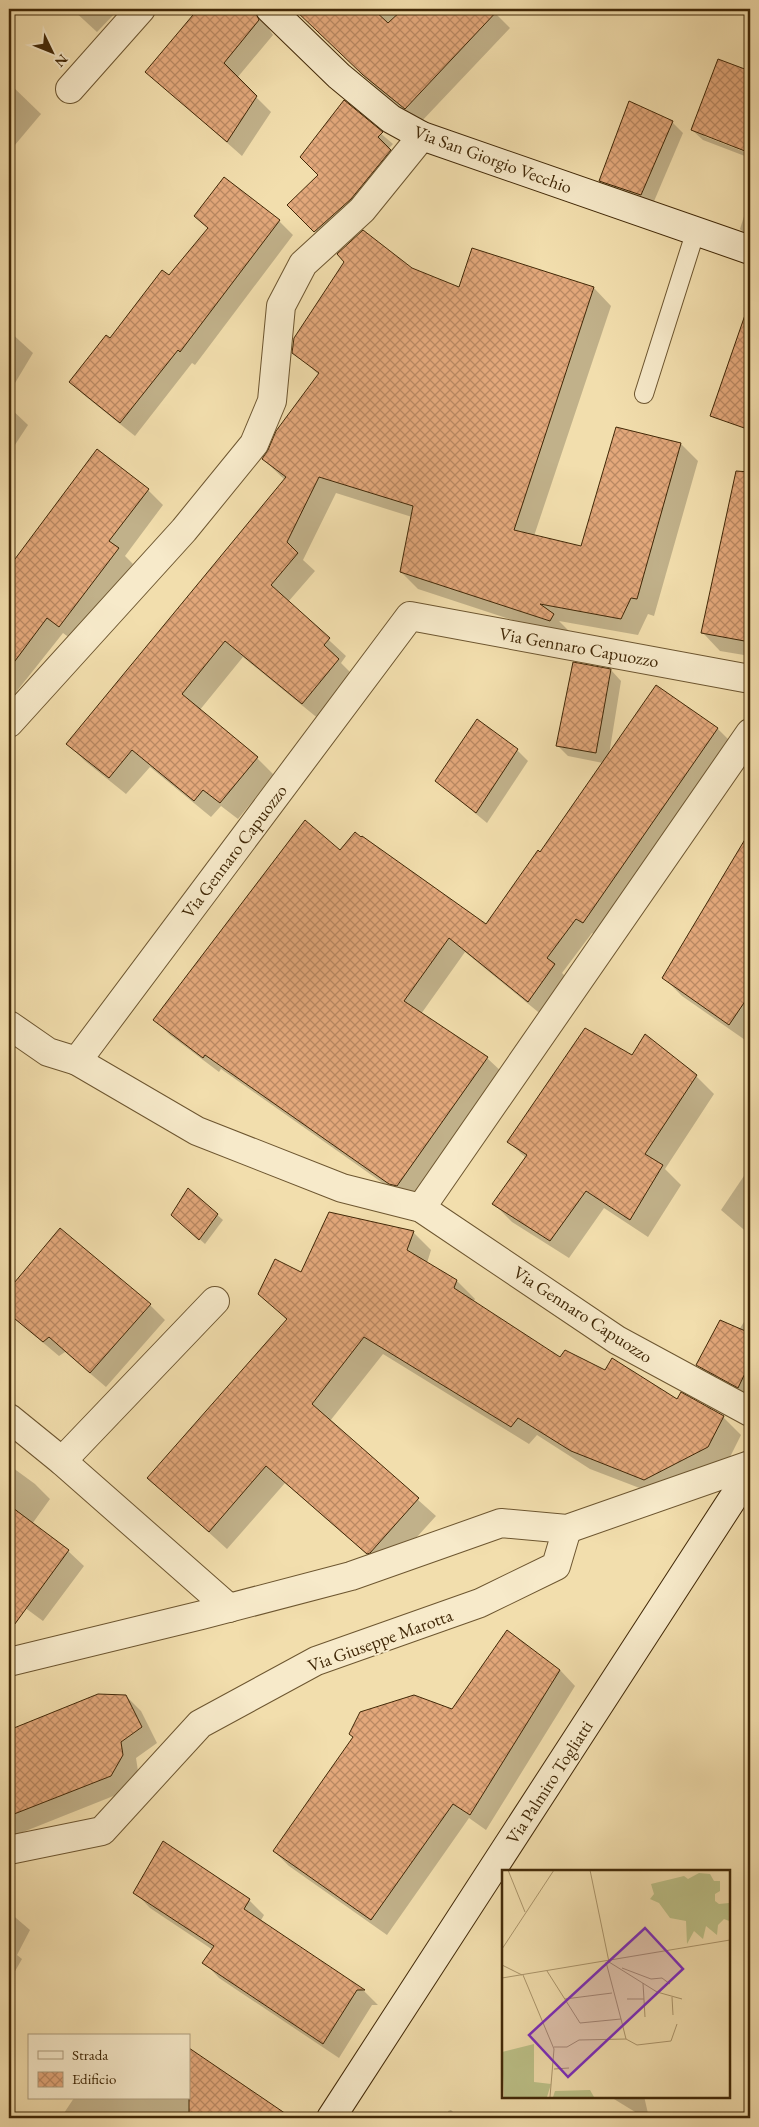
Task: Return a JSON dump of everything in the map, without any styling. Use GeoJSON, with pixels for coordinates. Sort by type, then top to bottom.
{"type":"FeatureCollection","features":[{"type":"Feature","properties":{"kind":"street"},"geometry":{"type":"LineString","coordinates":[[70,89],[141,9]]}},
{"type":"Feature","properties":{"kind":"street","name":"Via San Giorgio Vecchio"},"geometry":{"type":"LineString","coordinates":[[270,9],[339,76],[391,119],[422,136],[750,250]]}},
{"type":"Feature","properties":{"kind":"street"},"geometry":{"type":"LineString","coordinates":[[9,723],[184,530],[254,444],[272,400],[281,306],[303,264],[362,210],[422,136]]}},
{"type":"Feature","properties":{"kind":"street","name":"Via Gennaro Capuozzo"},"geometry":{"type":"LineString","coordinates":[[750,679],[410,616],[77,1061],[197,1132],[342,1188],[421,1208],[617,1340],[750,1412]]}},
{"type":"Feature","properties":{"kind":"street"},"geometry":{"type":"LineString","coordinates":[[421,1208],[750,733]]}},
{"type":"Feature","properties":{"kind":"street"},"geometry":{"type":"LineString","coordinates":[[9,1025],[48,1052],[77,1061]]}},
{"type":"Feature","properties":{"kind":"street"},"geometry":{"type":"LineString","coordinates":[[62,1461],[215,1301]]}},
{"type":"Feature","properties":{"kind":"street"},"geometry":{"type":"LineString","coordinates":[[9,1418],[62,1461],[229,1608]]}},
{"type":"Feature","properties":{"kind":"street"},"geometry":{"type":"LineString","coordinates":[[9,1662],[351,1576],[501,1523],[567,1529],[750,1464]]}},
{"type":"Feature","properties":{"kind":"street","name":"Via Palmiro Togliatti"},"geometry":{"type":"LineString","coordinates":[[332,2118],[750,1472]]}},
{"type":"Feature","properties":{"kind":"street","name":"Via Giuseppe Marotta"},"geometry":{"type":"LineString","coordinates":[[9,1850],[102,1831],[200,1724],[316,1660],[480,1603],[556,1566],[567,1529]]}},
{"type":"Feature","properties":{"kind":"lane"},"geometry":{"type":"LineString","coordinates":[[644,394],[696,230]]}},
{"type":"Feature","properties":{"kind":"building"},"geometry":{"type":"Polygon","coordinates":[[[198,9],[255,9],[259,20],[224,63],[257,96],[227,142],[145,72],[198,9]]]}},
{"type":"Feature","properties":{"kind":"building"},"geometry":{"type":"Polygon","coordinates":[[[294,9],[373,9],[388,23],[403,9],[499,9],[405,109],[363,75],[294,9]]]}},
{"type":"Feature","properties":{"kind":"building"},"geometry":{"type":"Polygon","coordinates":[[[718,59],[750,71],[750,153],[691,130],[718,59]]]}},
{"type":"Feature","properties":{"kind":"building"},"geometry":{"type":"Polygon","coordinates":[[[344,100],[383,132],[378,137],[391,150],[351,199],[314,232],[287,205],[318,175],[300,157],[344,100]]]}},
{"type":"Feature","properties":{"kind":"building"},"geometry":{"type":"Polygon","coordinates":[[[629,101],[673,121],[641,195],[599,181],[629,101]]]}},
{"type":"Feature","properties":{"kind":"building"},"geometry":{"type":"Polygon","coordinates":[[[224,177],[280,220],[180,352],[178,350],[120,423],[69,382],[106,335],[110,338],[162,270],[169,275],[208,228],[194,216],[224,177]]]}},
{"type":"Feature","properties":{"kind":"building"},"geometry":{"type":"Polygon","coordinates":[[[363,230],[412,268],[459,287],[472,248],[594,287],[514,530],[581,546],[616,427],[681,443],[637,599],[631,598],[621,619],[540,604],[554,614],[550,621],[400,572],[413,506],[319,477],[287,542],[298,553],[271,585],[330,638],[324,645],[339,659],[302,704],[225,641],[182,694],[258,757],[220,803],[203,790],[194,801],[132,750],[109,778],[66,744],[286,477],[262,459],[276,431],[319,373],[292,353],[294,338],[344,262],[337,254],[363,230]]]}},
{"type":"Feature","properties":{"kind":"building"},"geometry":{"type":"Polygon","coordinates":[[[745,315],[750,316],[750,430],[710,416],[745,315]]]}},
{"type":"Feature","properties":{"kind":"building"},"geometry":{"type":"Polygon","coordinates":[[[97,449],[149,489],[109,541],[119,548],[59,627],[47,618],[9,669],[9,567],[97,449]]]}},
{"type":"Feature","properties":{"kind":"building"},"geometry":{"type":"Polygon","coordinates":[[[736,471],[750,472],[750,642],[701,633],[736,471]]]}},
{"type":"Feature","properties":{"kind":"building"},"geometry":{"type":"Polygon","coordinates":[[[573,662],[611,669],[596,753],[556,746],[573,662]]]}},
{"type":"Feature","properties":{"kind":"building"},"geometry":{"type":"Polygon","coordinates":[[[656,685],[718,728],[583,923],[576,919],[547,958],[555,964],[528,1002],[449,938],[404,1001],[488,1057],[397,1186],[389,1184],[205,1055],[203,1058],[153,1020],[305,820],[340,850],[355,832],[362,836],[486,924],[538,850],[540,852],[656,685]]]}},
{"type":"Feature","properties":{"kind":"building"},"geometry":{"type":"Polygon","coordinates":[[[477,719],[518,749],[476,813],[435,781],[477,719]]]}},
{"type":"Feature","properties":{"kind":"building"},"geometry":{"type":"Polygon","coordinates":[[[750,831],[750,994],[729,1025],[662,978],[750,831]]]}},
{"type":"Feature","properties":{"kind":"building"},"geometry":{"type":"Polygon","coordinates":[[[585,1028],[632,1055],[645,1034],[697,1075],[645,1154],[663,1165],[630,1220],[586,1191],[550,1241],[492,1204],[527,1155],[507,1142],[585,1028]]]}},
{"type":"Feature","properties":{"kind":"building"},"geometry":{"type":"Polygon","coordinates":[[[188,1188],[218,1214],[199,1240],[171,1215],[188,1188]]]}},
{"type":"Feature","properties":{"kind":"building"},"geometry":{"type":"Polygon","coordinates":[[[329,1212],[414,1231],[407,1250],[457,1280],[454,1288],[560,1357],[565,1350],[605,1370],[612,1358],[677,1399],[681,1392],[724,1416],[708,1447],[644,1480],[571,1451],[518,1418],[511,1427],[364,1337],[312,1404],[419,1498],[370,1553],[367,1554],[266,1466],[209,1532],[147,1478],[287,1319],[258,1294],[275,1259],[301,1272],[329,1212]]]}},
{"type":"Feature","properties":{"kind":"building"},"geometry":{"type":"Polygon","coordinates":[[[60,1228],[151,1304],[90,1373],[49,1337],[43,1342],[9,1314],[9,1289],[60,1228]]]}},
{"type":"Feature","properties":{"kind":"building"},"geometry":{"type":"Polygon","coordinates":[[[720,1320],[750,1333],[750,1363],[738,1388],[696,1365],[720,1320]]]}},
{"type":"Feature","properties":{"kind":"building"},"geometry":{"type":"Polygon","coordinates":[[[9,1505],[69,1550],[9,1632],[9,1505]]]}},
{"type":"Feature","properties":{"kind":"building"},"geometry":{"type":"Polygon","coordinates":[[[507,1630],[560,1670],[470,1815],[453,1804],[371,1920],[273,1851],[353,1737],[349,1734],[360,1712],[414,1695],[452,1709],[507,1630]]]}},
{"type":"Feature","properties":{"kind":"building"},"geometry":{"type":"Polygon","coordinates":[[[98,1694],[126,1695],[142,1727],[121,1742],[123,1755],[111,1776],[9,1816],[9,1730],[98,1694]]]}},
{"type":"Feature","properties":{"kind":"building"},"geometry":{"type":"Polygon","coordinates":[[[163,1841],[250,1899],[244,1909],[365,1990],[357,1990],[323,2044],[202,1963],[214,1946],[133,1893],[163,1841]]]}},
{"type":"Feature","properties":{"kind":"building"},"geometry":{"type":"Polygon","coordinates":[[[190,2049],[292,2118],[189,2118],[190,2049]]]}}]}
